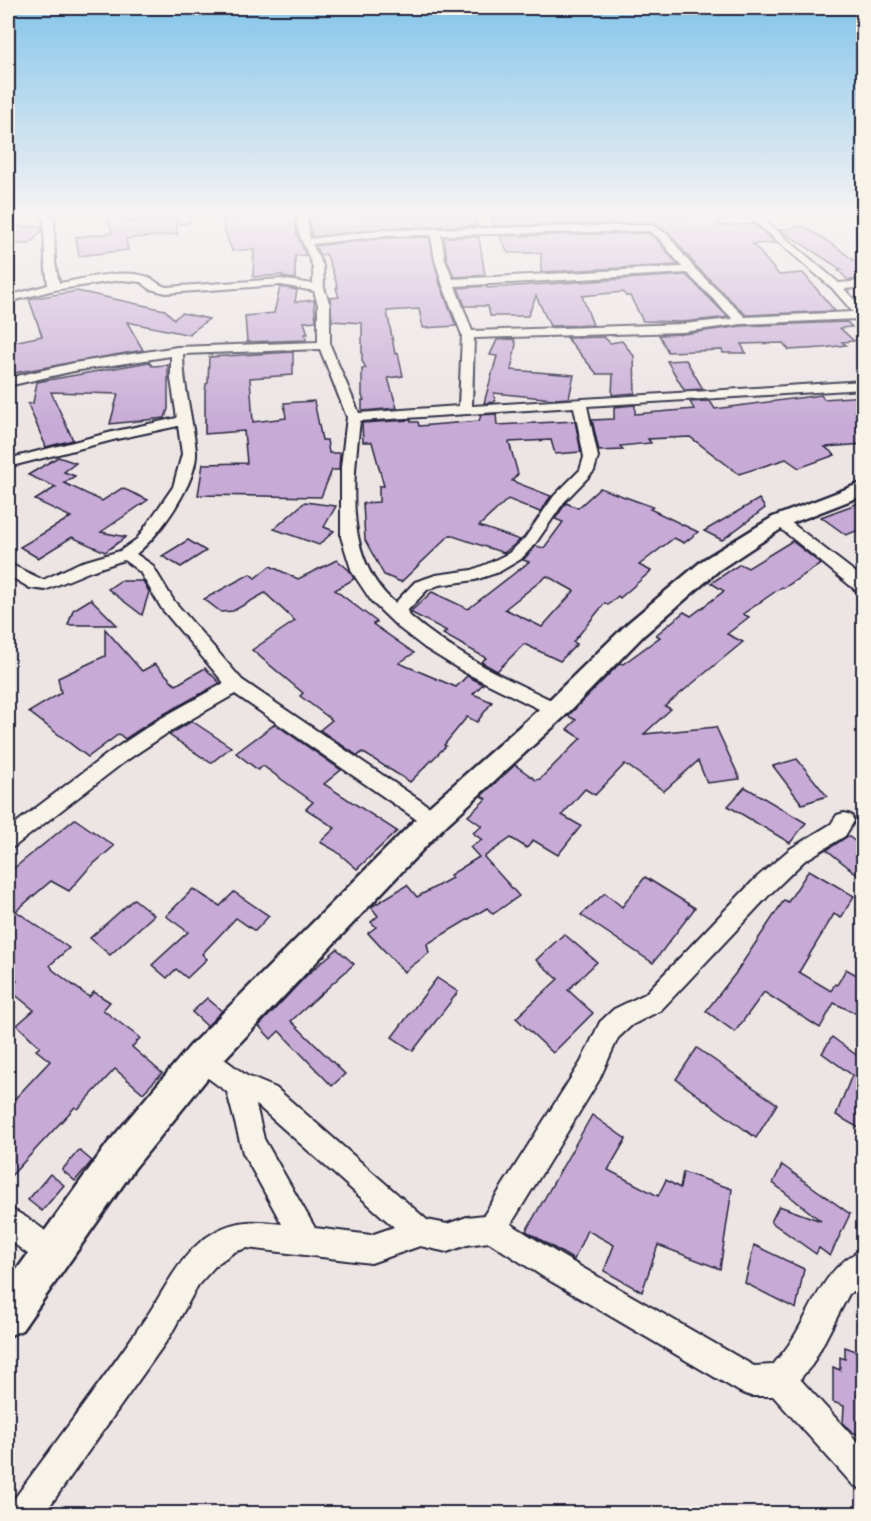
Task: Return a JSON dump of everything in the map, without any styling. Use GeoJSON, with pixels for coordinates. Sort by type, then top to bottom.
{"type":"FeatureCollection","features":[{"type":"Feature","properties":{"kind":"street"},"geometry":{"type":"LineString","coordinates":[[8,298],[70,285]]}},
{"type":"Feature","properties":{"kind":"street"},"geometry":{"type":"LineString","coordinates":[[151,285],[166,290],[238,285]]}},
{"type":"Feature","properties":{"kind":"street"},"geometry":{"type":"LineString","coordinates":[[300,285],[319,288]]}},
{"type":"Feature","properties":{"kind":"street"},"geometry":{"type":"LineString","coordinates":[[319,285],[324,305],[324,345],[354,417],[348,467],[349,537],[360,572],[378,598],[405,624],[431,644],[470,668],[555,710]]}},
{"type":"Feature","properties":{"kind":"street"},"geometry":{"type":"LineString","coordinates":[[448,285],[468,335],[465,409]]}},
{"type":"Feature","properties":{"kind":"street"},"geometry":{"type":"LineString","coordinates":[[705,285],[742,321]]}},
{"type":"Feature","properties":{"kind":"street"},"geometry":{"type":"LineString","coordinates":[[837,286],[864,285]]}},
{"type":"Feature","properties":{"kind":"street"},"geometry":{"type":"LineString","coordinates":[[837,286],[862,317]]}},
{"type":"Feature","properties":{"kind":"street"},"geometry":{"type":"LineString","coordinates":[[468,335],[683,328],[742,321],[862,317]]}},
{"type":"Feature","properties":{"kind":"street"},"geometry":{"type":"LineString","coordinates":[[8,382],[74,367],[177,351],[324,345]]}},
{"type":"Feature","properties":{"kind":"street"},"geometry":{"type":"LineString","coordinates":[[8,568],[36,584],[45,585],[85,567],[126,554],[142,542],[156,525],[180,487],[189,454],[177,379],[177,351]]}},
{"type":"Feature","properties":{"kind":"street"},"geometry":{"type":"LineString","coordinates":[[354,417],[864,385]]}},
{"type":"Feature","properties":{"kind":"street"},"geometry":{"type":"LineString","coordinates":[[405,624],[398,610],[421,586],[436,580],[475,575],[514,556],[530,541],[560,499],[587,471],[591,457],[580,404]]}},
{"type":"Feature","properties":{"kind":"street"},"geometry":{"type":"LineString","coordinates":[[8,463],[116,435],[184,421]]}},
{"type":"Feature","properties":{"kind":"street"},"geometry":{"type":"LineString","coordinates":[[8,1316],[121,1156],[202,1058],[434,820],[555,710],[636,629],[711,565],[780,521],[864,488]]}},
{"type":"Feature","properties":{"kind":"street"},"geometry":{"type":"LineString","coordinates":[[780,521],[864,588]]}},
{"type":"Feature","properties":{"kind":"street"},"geometry":{"type":"LineString","coordinates":[[126,554],[146,569],[168,605],[236,684],[434,820]]}},
{"type":"Feature","properties":{"kind":"street"},"geometry":{"type":"LineString","coordinates":[[8,840],[117,757],[165,725],[236,684]]}},
{"type":"Feature","properties":{"kind":"street"},"geometry":{"type":"LineString","coordinates":[[492,1228],[585,1081],[609,1030],[623,1017],[653,1002],[763,886],[797,855],[838,830],[844,821]]}},
{"type":"Feature","properties":{"kind":"street"},"geometry":{"type":"LineString","coordinates":[[202,1058],[238,1085],[267,1097],[420,1232],[447,1238],[467,1231],[492,1228],[552,1266],[751,1381],[780,1380],[801,1354],[839,1284],[864,1263]]}},
{"type":"Feature","properties":{"kind":"street"},"geometry":{"type":"LineString","coordinates":[[238,1085],[252,1144],[307,1242]]}},
{"type":"Feature","properties":{"kind":"street"},"geometry":{"type":"LineString","coordinates":[[8,1222],[52,1255]]}},
{"type":"Feature","properties":{"kind":"street"},"geometry":{"type":"LineString","coordinates":[[24,1514],[159,1325],[188,1275],[207,1254],[226,1241],[247,1234],[371,1249],[420,1232]]}},
{"type":"Feature","properties":{"kind":"street"},"geometry":{"type":"LineString","coordinates":[[780,1380],[864,1474]]}},
{"type":"Feature","properties":{"kind":"building"},"geometry":{"type":"Polygon","coordinates":[[[337,285],[440,285],[456,326],[423,328],[419,309],[387,311],[395,354],[398,353],[403,376],[388,378],[397,408],[362,411],[362,400],[364,400],[362,369],[366,368],[362,361],[362,323],[332,321],[330,298],[339,297],[336,288],[338,288],[337,285]]]}},
{"type":"Feature","properties":{"kind":"building"},"geometry":{"type":"Polygon","coordinates":[[[533,285],[696,285],[728,317],[683,322],[643,321],[630,296],[626,296],[623,292],[582,296],[593,325],[550,326],[536,296],[528,316],[490,316],[488,306],[465,306],[458,288],[487,286],[487,288],[533,285]]]}},
{"type":"Feature","properties":{"kind":"building"},"geometry":{"type":"Polygon","coordinates":[[[715,285],[813,285],[835,311],[746,315],[715,285]]]}},
{"type":"Feature","properties":{"kind":"building"},"geometry":{"type":"Polygon","coordinates":[[[280,287],[297,290],[295,302],[314,300],[316,321],[304,322],[308,334],[305,334],[306,340],[247,342],[245,316],[274,313],[280,287]]]}},
{"type":"Feature","properties":{"kind":"building"},"geometry":{"type":"Polygon","coordinates":[[[77,291],[165,310],[174,319],[182,313],[209,319],[189,334],[191,335],[127,322],[143,350],[8,374],[8,343],[42,336],[29,299],[77,291]]]}},
{"type":"Feature","properties":{"kind":"building"},"geometry":{"type":"Polygon","coordinates":[[[847,322],[852,327],[840,328],[854,341],[842,342],[846,345],[823,348],[789,350],[783,343],[741,344],[746,353],[723,353],[722,350],[668,352],[659,335],[742,326],[847,322]]]}},
{"type":"Feature","properties":{"kind":"building"},"geometry":{"type":"Polygon","coordinates":[[[604,337],[610,343],[622,341],[634,356],[635,393],[612,395],[613,374],[597,374],[567,338],[604,337]]]}},
{"type":"Feature","properties":{"kind":"building"},"geometry":{"type":"Polygon","coordinates":[[[514,339],[516,344],[511,370],[574,375],[569,398],[554,399],[494,393],[495,402],[484,403],[497,356],[490,355],[497,340],[514,339]]]}},
{"type":"Feature","properties":{"kind":"building"},"geometry":{"type":"Polygon","coordinates":[[[293,352],[293,375],[250,378],[253,422],[286,418],[284,403],[314,401],[322,440],[327,440],[329,453],[340,453],[339,470],[332,470],[321,497],[198,495],[203,464],[247,463],[244,431],[205,434],[205,393],[208,383],[209,357],[293,352]]]}},
{"type":"Feature","properties":{"kind":"building"},"geometry":{"type":"Polygon","coordinates":[[[686,360],[703,389],[684,390],[667,361],[686,360]]]}},
{"type":"Feature","properties":{"kind":"building"},"geometry":{"type":"Polygon","coordinates":[[[149,362],[152,366],[168,365],[168,409],[165,418],[110,424],[118,394],[51,392],[73,440],[46,447],[28,404],[33,403],[37,382],[149,362]]]}},
{"type":"Feature","properties":{"kind":"building"},"geometry":{"type":"Polygon","coordinates":[[[821,395],[824,399],[864,396],[864,444],[825,447],[835,455],[799,468],[786,459],[739,474],[690,437],[648,439],[651,443],[620,446],[623,450],[599,451],[592,420],[614,419],[614,407],[635,405],[635,414],[694,409],[690,402],[710,401],[715,409],[821,395]]]}},
{"type":"Feature","properties":{"kind":"building"},"geometry":{"type":"Polygon","coordinates":[[[496,414],[497,425],[575,421],[581,452],[555,454],[551,440],[509,442],[518,474],[512,481],[551,496],[540,512],[508,499],[479,526],[520,540],[504,553],[450,535],[401,582],[384,575],[365,540],[363,503],[379,502],[379,486],[384,486],[372,442],[363,442],[362,423],[411,420],[411,422],[418,422],[419,426],[479,421],[481,415],[496,414]]]}},
{"type":"Feature","properties":{"kind":"building"},"geometry":{"type":"Polygon","coordinates":[[[58,457],[76,463],[64,472],[75,476],[64,483],[102,501],[122,488],[148,500],[101,532],[126,537],[105,552],[72,537],[38,558],[20,547],[71,517],[35,500],[56,487],[28,475],[58,457]]]}},
{"type":"Feature","properties":{"kind":"building"},"geometry":{"type":"Polygon","coordinates":[[[600,488],[653,507],[650,509],[698,532],[684,543],[674,538],[639,565],[651,571],[620,598],[618,596],[608,605],[605,603],[573,642],[577,644],[560,661],[524,644],[497,671],[481,662],[486,658],[443,634],[447,631],[410,612],[432,592],[468,609],[529,562],[523,560],[536,546],[544,548],[563,522],[555,519],[566,503],[578,508],[600,488]],[[547,576],[505,609],[542,627],[574,591],[547,576]]]}},
{"type":"Feature","properties":{"kind":"building"},"geometry":{"type":"Polygon","coordinates":[[[759,499],[765,508],[722,540],[704,531],[759,499]]]}},
{"type":"Feature","properties":{"kind":"building"},"geometry":{"type":"Polygon","coordinates":[[[864,501],[864,528],[846,535],[821,517],[864,501]]]}},
{"type":"Feature","properties":{"kind":"building"},"geometry":{"type":"Polygon","coordinates":[[[305,502],[336,506],[324,527],[334,531],[319,545],[274,529],[305,502]]]}},
{"type":"Feature","properties":{"kind":"building"},"geometry":{"type":"Polygon","coordinates":[[[188,540],[206,551],[181,567],[162,556],[188,540]]]}},
{"type":"Feature","properties":{"kind":"building"},"geometry":{"type":"Polygon","coordinates":[[[792,541],[821,564],[743,614],[749,617],[727,634],[743,642],[665,706],[671,709],[644,734],[716,727],[740,779],[707,783],[698,761],[664,791],[625,764],[595,795],[585,789],[562,815],[581,826],[558,855],[533,840],[527,848],[511,838],[484,857],[519,896],[493,914],[487,908],[427,944],[429,953],[404,972],[368,933],[376,927],[371,922],[378,916],[371,907],[407,885],[417,897],[452,878],[450,875],[479,857],[470,847],[482,840],[473,833],[482,826],[468,816],[486,799],[481,796],[515,765],[536,780],[540,779],[581,738],[567,729],[576,720],[568,716],[620,663],[623,664],[660,637],[656,635],[684,612],[691,616],[724,591],[711,583],[740,564],[748,568],[792,541]]]}},
{"type":"Feature","properties":{"kind":"building"},"geometry":{"type":"Polygon","coordinates":[[[337,560],[349,570],[354,579],[335,590],[377,622],[373,624],[414,653],[399,663],[456,687],[467,676],[483,684],[473,694],[492,702],[477,722],[467,717],[444,745],[446,746],[410,782],[362,752],[358,756],[320,730],[332,720],[300,696],[303,693],[252,650],[295,621],[265,593],[233,611],[221,612],[204,599],[250,574],[255,578],[270,566],[298,579],[337,560]]]}},
{"type":"Feature","properties":{"kind":"building"},"geometry":{"type":"Polygon","coordinates":[[[120,581],[143,581],[149,592],[142,615],[108,589],[120,581]]]}},
{"type":"Feature","properties":{"kind":"building"},"geometry":{"type":"Polygon","coordinates":[[[91,599],[117,625],[68,625],[73,610],[91,599]]]}},
{"type":"Feature","properties":{"kind":"building"},"geometry":{"type":"Polygon","coordinates":[[[105,629],[142,671],[155,664],[176,685],[205,668],[220,683],[157,718],[125,739],[119,734],[88,757],[29,712],[61,693],[58,678],[105,656],[105,629]]]}},
{"type":"Feature","properties":{"kind":"building"},"geometry":{"type":"Polygon","coordinates":[[[192,721],[231,747],[211,763],[169,735],[192,721]]]}},
{"type":"Feature","properties":{"kind":"building"},"geometry":{"type":"Polygon","coordinates":[[[275,724],[341,770],[324,784],[397,831],[357,869],[336,851],[320,842],[335,828],[306,809],[313,802],[263,766],[258,770],[236,753],[275,724]]]}},
{"type":"Feature","properties":{"kind":"building"},"geometry":{"type":"Polygon","coordinates":[[[797,759],[827,796],[802,804],[773,766],[797,759]]]}},
{"type":"Feature","properties":{"kind":"building"},"geometry":{"type":"Polygon","coordinates":[[[745,787],[806,823],[790,843],[728,806],[745,787]]]}},
{"type":"Feature","properties":{"kind":"building"},"geometry":{"type":"Polygon","coordinates":[[[75,819],[114,846],[89,868],[69,891],[51,881],[16,911],[69,948],[50,965],[53,970],[89,997],[94,992],[110,1002],[103,1010],[140,1038],[132,1047],[162,1073],[143,1093],[115,1069],[78,1109],[75,1107],[8,1179],[8,1106],[50,1061],[36,1050],[40,1047],[17,1025],[34,1010],[8,989],[17,981],[8,974],[8,873],[75,819]]]}},
{"type":"Feature","properties":{"kind":"building"},"geometry":{"type":"Polygon","coordinates":[[[848,836],[864,848],[864,880],[827,850],[848,836]]]}},
{"type":"Feature","properties":{"kind":"building"},"geometry":{"type":"Polygon","coordinates":[[[809,870],[854,896],[841,918],[834,914],[799,972],[831,991],[846,969],[864,979],[864,1017],[834,1003],[820,1028],[764,992],[735,1032],[706,1011],[735,974],[784,900],[788,902],[809,870]]]}},
{"type":"Feature","properties":{"kind":"building"},"geometry":{"type":"Polygon","coordinates":[[[645,877],[695,908],[653,963],[581,915],[605,893],[622,907],[645,877]]]}},
{"type":"Feature","properties":{"kind":"building"},"geometry":{"type":"Polygon","coordinates":[[[193,889],[220,906],[234,892],[269,916],[255,931],[236,918],[202,954],[207,959],[187,978],[176,969],[167,978],[152,965],[188,932],[166,916],[193,889]]]}},
{"type":"Feature","properties":{"kind":"building"},"geometry":{"type":"Polygon","coordinates":[[[134,899],[154,915],[110,955],[90,938],[134,899]]]}},
{"type":"Feature","properties":{"kind":"building"},"geometry":{"type":"Polygon","coordinates":[[[564,934],[597,962],[568,990],[593,1013],[553,1053],[516,1018],[558,979],[536,960],[564,934]]]}},
{"type":"Feature","properties":{"kind":"building"},"geometry":{"type":"Polygon","coordinates":[[[337,949],[354,964],[291,1021],[345,1074],[332,1086],[279,1031],[271,1039],[259,1026],[306,976],[337,949]]]}},
{"type":"Feature","properties":{"kind":"building"},"geometry":{"type":"Polygon","coordinates":[[[437,978],[458,992],[413,1051],[392,1037],[437,978]]]}},
{"type":"Feature","properties":{"kind":"building"},"geometry":{"type":"Polygon","coordinates":[[[207,998],[222,1011],[207,1026],[192,1012],[207,998]]]}},
{"type":"Feature","properties":{"kind":"building"},"geometry":{"type":"Polygon","coordinates":[[[832,1037],[859,1057],[864,1048],[864,1131],[836,1115],[852,1075],[822,1053],[832,1037]]]}},
{"type":"Feature","properties":{"kind":"building"},"geometry":{"type":"Polygon","coordinates":[[[697,1048],[777,1104],[756,1138],[676,1079],[697,1048]]]}},
{"type":"Feature","properties":{"kind":"building"},"geometry":{"type":"Polygon","coordinates":[[[592,1115],[626,1139],[608,1170],[658,1196],[666,1180],[680,1188],[683,1172],[732,1189],[720,1269],[658,1245],[642,1292],[604,1271],[614,1245],[587,1230],[574,1260],[526,1231],[592,1115]]]}},
{"type":"Feature","properties":{"kind":"building"},"geometry":{"type":"Polygon","coordinates":[[[79,1150],[92,1161],[75,1181],[62,1170],[79,1150]]]}},
{"type":"Feature","properties":{"kind":"building"},"geometry":{"type":"Polygon","coordinates":[[[782,1165],[850,1214],[830,1256],[819,1248],[816,1254],[771,1222],[779,1206],[821,1221],[773,1183],[782,1165]]]}},
{"type":"Feature","properties":{"kind":"building"},"geometry":{"type":"Polygon","coordinates":[[[50,1174],[64,1185],[42,1211],[28,1200],[50,1174]]]}},
{"type":"Feature","properties":{"kind":"building"},"geometry":{"type":"Polygon","coordinates":[[[754,1245],[804,1269],[796,1309],[745,1283],[754,1245]]]}},
{"type":"Feature","properties":{"kind":"building"},"geometry":{"type":"Polygon","coordinates":[[[845,1347],[864,1354],[864,1437],[852,1432],[843,1423],[844,1406],[833,1402],[833,1367],[840,1370],[840,1357],[845,1359],[845,1347]]]}}]}
